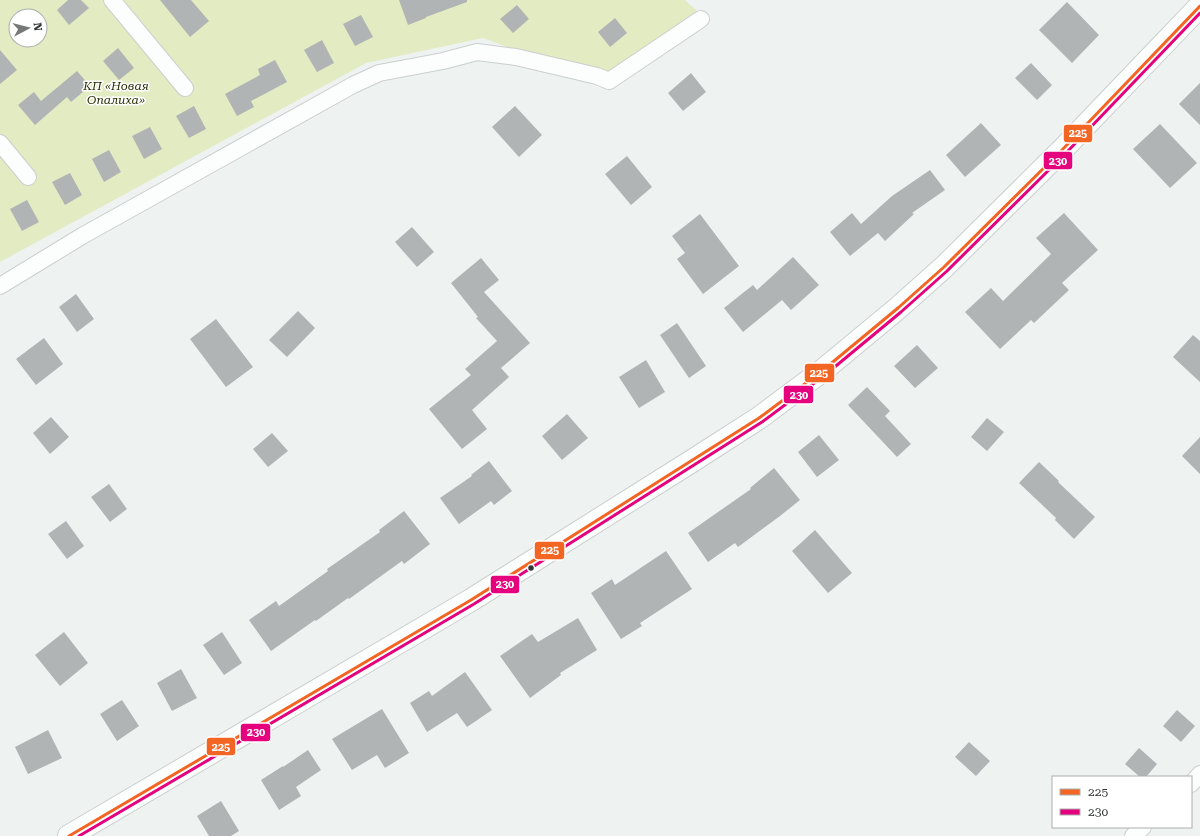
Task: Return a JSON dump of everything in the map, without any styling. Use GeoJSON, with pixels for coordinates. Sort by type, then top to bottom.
{"type":"FeatureCollection","features":[{"type":"Feature","properties":{"kind":"main road"},"geometry":{"type":"LineString","coordinates":[[69,836],[471,600],[759,418],[822,371],[898,308],[944,267],[1062,150],[1200,6]]}},
{"type":"Feature","properties":{"kind":"street"},"geometry":{"type":"LineString","coordinates":[[112,0],[185,88]]}},
{"type":"Feature","properties":{"kind":"street"},"geometry":{"type":"LineString","coordinates":[[0,286],[82,236],[353,85],[380,73],[443,61],[477,52],[516,56],[597,76],[609,81],[701,18]]}},
{"type":"Feature","properties":{"kind":"street"},"geometry":{"type":"LineString","coordinates":[[0,143],[28,177]]}},
{"type":"Feature","properties":{"kind":"street"},"geometry":{"type":"LineString","coordinates":[[1192,783],[1200,774]]}},
{"type":"Feature","properties":{"kind":"street"},"geometry":{"type":"LineString","coordinates":[[1133,836],[1142,828]]}},
{"type":"Feature","properties":{"kind":"green space","name":"КП «Новая Опалиха»"},"geometry":{"type":"Polygon","coordinates":[[[0,0],[685,0],[705,18],[609,86],[483,38],[366,63],[0,262],[0,0]]]}},
{"type":"Feature","properties":{"kind":"building"},"geometry":{"type":"Polygon","coordinates":[[[68,0],[81,0],[89,8],[69,25],[57,10],[68,0]]]}},
{"type":"Feature","properties":{"kind":"building"},"geometry":{"type":"Polygon","coordinates":[[[160,0],[191,0],[209,21],[190,37],[160,0]]]}},
{"type":"Feature","properties":{"kind":"building"},"geometry":{"type":"Polygon","coordinates":[[[399,0],[467,0],[467,2],[408,25],[399,0]]]}},
{"type":"Feature","properties":{"kind":"building"},"geometry":{"type":"Polygon","coordinates":[[[1067,2],[1099,35],[1072,63],[1039,30],[1067,2]]]}},
{"type":"Feature","properties":{"kind":"building"},"geometry":{"type":"Polygon","coordinates":[[[517,5],[529,19],[513,33],[500,19],[517,5]]]}},
{"type":"Feature","properties":{"kind":"building"},"geometry":{"type":"Polygon","coordinates":[[[361,15],[373,37],[355,46],[343,24],[361,15]]]}},
{"type":"Feature","properties":{"kind":"building"},"geometry":{"type":"Polygon","coordinates":[[[615,18],[627,33],[610,47],[598,32],[615,18]]]}},
{"type":"Feature","properties":{"kind":"building"},"geometry":{"type":"Polygon","coordinates":[[[322,40],[334,63],[317,72],[304,50],[322,40]]]}},
{"type":"Feature","properties":{"kind":"building"},"geometry":{"type":"Polygon","coordinates":[[[118,48],[134,68],[119,80],[103,61],[118,48]]]}},
{"type":"Feature","properties":{"kind":"building"},"geometry":{"type":"Polygon","coordinates":[[[0,50],[17,70],[0,84],[0,50]]]}},
{"type":"Feature","properties":{"kind":"building"},"geometry":{"type":"Polygon","coordinates":[[[275,60],[287,82],[251,101],[254,107],[237,116],[225,94],[260,75],[258,69],[275,60]]]}},
{"type":"Feature","properties":{"kind":"building"},"geometry":{"type":"Polygon","coordinates":[[[1031,63],[1052,85],[1037,100],[1015,78],[1031,63]]]}},
{"type":"Feature","properties":{"kind":"building"},"geometry":{"type":"Polygon","coordinates":[[[77,71],[90,86],[71,102],[67,97],[35,125],[18,105],[34,92],[41,101],[77,71]]]}},
{"type":"Feature","properties":{"kind":"building"},"geometry":{"type":"Polygon","coordinates":[[[691,73],[706,92],[683,111],[668,93],[691,73]]]}},
{"type":"Feature","properties":{"kind":"building"},"geometry":{"type":"Polygon","coordinates":[[[1200,83],[1200,125],[1179,104],[1200,83]]]}},
{"type":"Feature","properties":{"kind":"building"},"geometry":{"type":"Polygon","coordinates":[[[194,106],[206,129],[189,138],[176,116],[194,106]]]}},
{"type":"Feature","properties":{"kind":"building"},"geometry":{"type":"Polygon","coordinates":[[[515,106],[542,135],[519,157],[492,127],[515,106]]]}},
{"type":"Feature","properties":{"kind":"building"},"geometry":{"type":"Polygon","coordinates":[[[981,123],[1001,145],[965,177],[946,155],[981,123]]]}},
{"type":"Feature","properties":{"kind":"building"},"geometry":{"type":"Polygon","coordinates":[[[1160,124],[1197,163],[1170,188],[1133,149],[1160,124]]]}},
{"type":"Feature","properties":{"kind":"building"},"geometry":{"type":"Polygon","coordinates":[[[150,127],[162,149],[144,159],[132,136],[150,127]]]}},
{"type":"Feature","properties":{"kind":"building"},"geometry":{"type":"Polygon","coordinates":[[[109,150],[121,172],[104,182],[92,159],[109,150]]]}},
{"type":"Feature","properties":{"kind":"building"},"geometry":{"type":"Polygon","coordinates":[[[627,156],[652,187],[631,205],[605,174],[627,156]]]}},
{"type":"Feature","properties":{"kind":"building"},"geometry":{"type":"Polygon","coordinates":[[[930,170],[945,190],[912,213],[914,214],[885,241],[878,233],[850,256],[830,232],[852,213],[861,224],[892,196],[930,170]]]}},
{"type":"Feature","properties":{"kind":"building"},"geometry":{"type":"Polygon","coordinates":[[[70,173],[82,195],[65,205],[52,182],[70,173]]]}},
{"type":"Feature","properties":{"kind":"building"},"geometry":{"type":"Polygon","coordinates":[[[27,200],[39,222],[22,231],[10,209],[27,200]]]}},
{"type":"Feature","properties":{"kind":"building"},"geometry":{"type":"Polygon","coordinates":[[[1064,213],[1098,250],[1062,283],[1069,290],[1034,323],[1031,320],[1000,349],[965,312],[991,288],[1003,301],[1051,254],[1036,238],[1064,213]]]}},
{"type":"Feature","properties":{"kind":"building"},"geometry":{"type":"Polygon","coordinates":[[[700,214],[739,266],[703,294],[677,259],[685,253],[672,236],[700,214]]]}},
{"type":"Feature","properties":{"kind":"building"},"geometry":{"type":"Polygon","coordinates":[[[412,227],[434,252],[417,267],[395,242],[412,227]]]}},
{"type":"Feature","properties":{"kind":"building"},"geometry":{"type":"Polygon","coordinates":[[[793,257],[819,285],[791,310],[782,300],[743,332],[724,308],[753,285],[757,290],[793,257]]]}},
{"type":"Feature","properties":{"kind":"building"},"geometry":{"type":"Polygon","coordinates":[[[481,258],[499,280],[484,292],[530,343],[501,368],[509,377],[472,410],[487,429],[462,449],[429,409],[471,375],[465,369],[497,341],[476,318],[478,317],[451,283],[481,258]]]}},
{"type":"Feature","properties":{"kind":"building"},"geometry":{"type":"Polygon","coordinates":[[[76,294],[94,319],[77,332],[59,307],[76,294]]]}},
{"type":"Feature","properties":{"kind":"building"},"geometry":{"type":"Polygon","coordinates":[[[298,311],[315,328],[287,357],[269,340],[298,311]]]}},
{"type":"Feature","properties":{"kind":"building"},"geometry":{"type":"Polygon","coordinates":[[[216,319],[253,367],[226,387],[190,339],[216,319]]]}},
{"type":"Feature","properties":{"kind":"building"},"geometry":{"type":"Polygon","coordinates":[[[677,323],[706,366],[689,378],[660,335],[677,323]]]}},
{"type":"Feature","properties":{"kind":"building"},"geometry":{"type":"Polygon","coordinates":[[[1193,335],[1200,341],[1200,382],[1173,357],[1193,335]]]}},
{"type":"Feature","properties":{"kind":"building"},"geometry":{"type":"Polygon","coordinates":[[[44,338],[63,364],[36,385],[16,359],[44,338]]]}},
{"type":"Feature","properties":{"kind":"building"},"geometry":{"type":"Polygon","coordinates":[[[917,345],[938,368],[915,388],[894,366],[917,345]]]}},
{"type":"Feature","properties":{"kind":"building"},"geometry":{"type":"Polygon","coordinates":[[[646,360],[665,392],[639,408],[619,377],[646,360]]]}},
{"type":"Feature","properties":{"kind":"building"},"geometry":{"type":"Polygon","coordinates":[[[867,387],[890,411],[885,416],[911,444],[897,457],[848,405],[867,387]]]}},
{"type":"Feature","properties":{"kind":"building"},"geometry":{"type":"Polygon","coordinates":[[[567,414],[588,438],[562,460],[542,436],[567,414]]]}},
{"type":"Feature","properties":{"kind":"building"},"geometry":{"type":"Polygon","coordinates":[[[51,417],[69,437],[50,454],[33,433],[51,417]]]}},
{"type":"Feature","properties":{"kind":"building"},"geometry":{"type":"Polygon","coordinates":[[[987,418],[1004,432],[987,451],[971,437],[987,418]]]}},
{"type":"Feature","properties":{"kind":"building"},"geometry":{"type":"Polygon","coordinates":[[[272,433],[288,451],[268,467],[253,449],[272,433]]]}},
{"type":"Feature","properties":{"kind":"building"},"geometry":{"type":"Polygon","coordinates":[[[819,435],[839,460],[817,477],[798,452],[819,435]]]}},
{"type":"Feature","properties":{"kind":"building"},"geometry":{"type":"Polygon","coordinates":[[[1200,437],[1200,474],[1182,456],[1200,437]]]}},
{"type":"Feature","properties":{"kind":"building"},"geometry":{"type":"Polygon","coordinates":[[[489,461],[512,491],[494,505],[491,501],[459,524],[440,498],[472,476],[471,475],[489,461]]]}},
{"type":"Feature","properties":{"kind":"building"},"geometry":{"type":"Polygon","coordinates":[[[1039,462],[1095,517],[1074,539],[1055,520],[1056,518],[1019,483],[1039,462]]]}},
{"type":"Feature","properties":{"kind":"building"},"geometry":{"type":"Polygon","coordinates":[[[774,468],[800,500],[738,547],[735,543],[708,562],[688,533],[751,489],[750,488],[774,468]]]}},
{"type":"Feature","properties":{"kind":"building"},"geometry":{"type":"Polygon","coordinates":[[[109,484],[127,509],[110,522],[91,497],[109,484]]]}},
{"type":"Feature","properties":{"kind":"building"},"geometry":{"type":"Polygon","coordinates":[[[404,511],[430,544],[404,564],[402,561],[349,599],[348,598],[316,621],[315,620],[271,651],[249,620],[276,601],[279,606],[328,571],[327,569],[380,532],[379,530],[404,511]]]}},
{"type":"Feature","properties":{"kind":"building"},"geometry":{"type":"Polygon","coordinates":[[[66,521],[84,546],[67,559],[48,534],[66,521]]]}},
{"type":"Feature","properties":{"kind":"building"},"geometry":{"type":"Polygon","coordinates":[[[815,530],[852,573],[828,593],[792,551],[815,530]]]}},
{"type":"Feature","properties":{"kind":"building"},"geometry":{"type":"Polygon","coordinates":[[[666,551],[692,589],[640,623],[642,626],[621,639],[591,593],[612,579],[615,585],[666,551]]]}},
{"type":"Feature","properties":{"kind":"building"},"geometry":{"type":"Polygon","coordinates":[[[578,618],[597,650],[560,673],[561,675],[530,698],[500,656],[532,634],[538,642],[578,618]]]}},
{"type":"Feature","properties":{"kind":"building"},"geometry":{"type":"Polygon","coordinates":[[[64,632],[88,663],[60,686],[35,655],[64,632]]]}},
{"type":"Feature","properties":{"kind":"building"},"geometry":{"type":"Polygon","coordinates":[[[222,632],[242,663],[224,675],[203,645],[222,632]]]}},
{"type":"Feature","properties":{"kind":"building"},"geometry":{"type":"Polygon","coordinates":[[[181,669],[197,698],[172,711],[157,683],[181,669]]]}},
{"type":"Feature","properties":{"kind":"building"},"geometry":{"type":"Polygon","coordinates":[[[465,672],[492,710],[467,727],[457,713],[427,732],[410,703],[429,691],[432,696],[465,672]]]}},
{"type":"Feature","properties":{"kind":"building"},"geometry":{"type":"Polygon","coordinates":[[[122,700],[139,726],[117,741],[100,714],[122,700]]]}},
{"type":"Feature","properties":{"kind":"building"},"geometry":{"type":"Polygon","coordinates":[[[382,709],[409,753],[385,768],[377,755],[352,770],[332,739],[382,709]]]}},
{"type":"Feature","properties":{"kind":"building"},"geometry":{"type":"Polygon","coordinates":[[[1177,710],[1195,726],[1181,742],[1163,726],[1177,710]]]}},
{"type":"Feature","properties":{"kind":"building"},"geometry":{"type":"Polygon","coordinates":[[[48,730],[62,758],[28,774],[15,747],[48,730]]]}},
{"type":"Feature","properties":{"kind":"building"},"geometry":{"type":"Polygon","coordinates":[[[969,742],[990,761],[976,776],[955,757],[969,742]]]}},
{"type":"Feature","properties":{"kind":"building"},"geometry":{"type":"Polygon","coordinates":[[[1139,748],[1157,764],[1147,776],[1139,776],[1125,764],[1139,748]]]}},
{"type":"Feature","properties":{"kind":"building"},"geometry":{"type":"Polygon","coordinates":[[[308,750],[321,770],[296,787],[301,796],[279,810],[261,780],[308,750]]]}},
{"type":"Feature","properties":{"kind":"building"},"geometry":{"type":"Polygon","coordinates":[[[221,801],[239,831],[231,836],[209,836],[197,816],[221,801]]]}},
{"type":"Feature","properties":{"kind":"transit line","name":"225"},"geometry":{"type":"LineString","coordinates":[[69,836],[471,600],[759,418],[822,371],[898,308],[944,267],[1062,150],[1200,6]]}},
{"type":"Feature","properties":{"kind":"transit line","name":"230"},"geometry":{"type":"LineString","coordinates":[[79,836],[474,604],[762,422],[825,375],[901,312],[947,271],[1066,153],[1200,13]]}}]}
